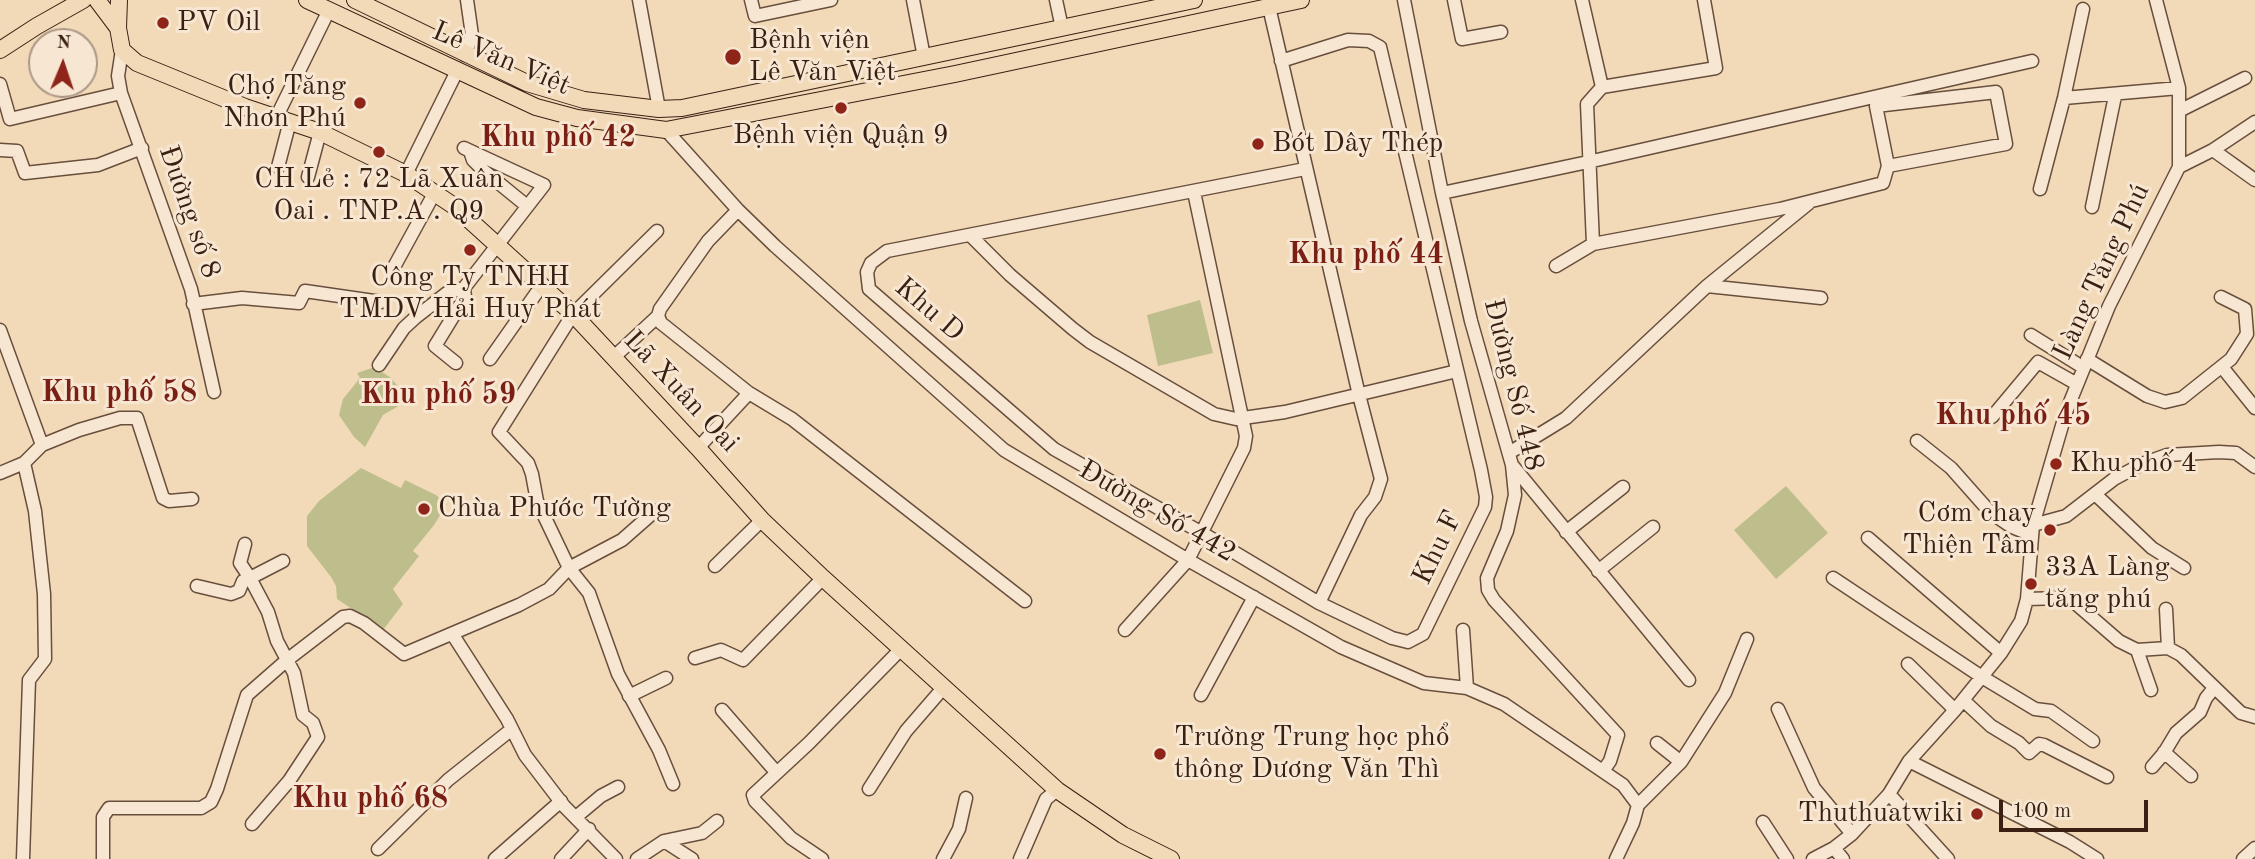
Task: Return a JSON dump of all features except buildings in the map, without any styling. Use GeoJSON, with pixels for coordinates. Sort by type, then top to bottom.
{"type":"FeatureCollection","features":[{"type":"Feature","properties":{"kind":"main road"},"geometry":{"type":"LineString","coordinates":[[0,50],[58,6],[83,0]]}},
{"type":"Feature","properties":{"kind":"main road"},"geometry":{"type":"LineString","coordinates":[[97,0],[118,28]]}},
{"type":"Feature","properties":{"kind":"main road"},"geometry":{"type":"LineString","coordinates":[[119,0],[118,28],[122,50]]}},
{"type":"Feature","properties":{"kind":"main road","name":"Lê Văn Việt"},"geometry":{"type":"LineString","coordinates":[[307,0],[332,5],[457,71],[536,107],[577,118],[666,130],[929,79],[1299,0]]}},
{"type":"Feature","properties":{"kind":"main road","name":"Lê Văn Việt"},"geometry":{"type":"LineString","coordinates":[[355,0],[527,83],[584,100],[659,109],[682,108],[1062,28],[1149,5],[1194,0]]}},
{"type":"Feature","properties":{"kind":"main road","name":"Lã Xuân Oai"},"geometry":{"type":"LineString","coordinates":[[122,50],[137,63],[153,70],[245,107],[320,132],[406,174],[454,206],[573,314],[762,520],[823,578],[1057,790],[1123,835],[1171,859]]}},
{"type":"Feature","properties":{"kind":"main road"},"geometry":{"type":"LineString","coordinates":[[457,71],[466,55]]}},
{"type":"Feature","properties":{"kind":"main road"},"geometry":{"type":"LineString","coordinates":[[925,57],[929,79]]}},
{"type":"Feature","properties":{"kind":"main road"},"geometry":{"type":"LineString","coordinates":[[659,109],[666,130]]}},
{"type":"Feature","properties":{"kind":"street"},"geometry":{"type":"LineString","coordinates":[[466,55],[472,35],[467,0]]}},
{"type":"Feature","properties":{"kind":"street"},"geometry":{"type":"LineString","coordinates":[[639,0],[659,109]]}},
{"type":"Feature","properties":{"kind":"street"},"geometry":{"type":"LineString","coordinates":[[751,0],[755,16],[831,0]]}},
{"type":"Feature","properties":{"kind":"street"},"geometry":{"type":"LineString","coordinates":[[913,0],[925,57]]}},
{"type":"Feature","properties":{"kind":"street"},"geometry":{"type":"LineString","coordinates":[[1056,0],[1062,28]]}},
{"type":"Feature","properties":{"kind":"street","name":"Đường Số 448"},"geometry":{"type":"LineString","coordinates":[[1404,0],[1442,193],[1472,321],[1511,459],[1515,495],[1507,531],[1487,578],[1488,590],[1494,600],[1618,735],[1603,771]]}},
{"type":"Feature","properties":{"kind":"street"},"geometry":{"type":"LineString","coordinates":[[1454,0],[1457,41],[1501,32]]}},
{"type":"Feature","properties":{"kind":"street"},"geometry":{"type":"LineString","coordinates":[[1582,0],[1602,88]]}},
{"type":"Feature","properties":{"kind":"street"},"geometry":{"type":"LineString","coordinates":[[1593,244],[1587,104],[1602,88],[1716,68],[1704,0]]}},
{"type":"Feature","properties":{"kind":"street","name":"Làng Tăng Phú"},"geometry":{"type":"LineString","coordinates":[[1813,859],[1852,834],[1889,794],[1909,761],[1982,677],[2021,621],[2027,599],[2033,530],[2048,468],[2077,384],[2109,306],[2179,167],[2179,88],[2156,0]]}},
{"type":"Feature","properties":{"kind":"street"},"geometry":{"type":"LineString","coordinates":[[278,167],[284,119],[332,5]]}},
{"type":"Feature","properties":{"kind":"street"},"geometry":{"type":"LineString","coordinates":[[1269,7],[1381,479],[1374,497],[1361,514],[1319,603]]}},
{"type":"Feature","properties":{"kind":"street"},"geometry":{"type":"LineString","coordinates":[[2040,189],[2064,99],[2082,9]]}},
{"type":"Feature","properties":{"kind":"street","name":"Khu F"},"geometry":{"type":"LineString","coordinates":[[1202,533],[1319,603],[1400,642],[1408,642],[1423,634],[1485,507],[1486,497],[1480,470],[1380,47],[1369,41],[1348,40],[1281,61]]}},
{"type":"Feature","properties":{"kind":"street","name":"Đường số 8"},"geometry":{"type":"LineString","coordinates":[[122,50],[118,76],[121,93],[191,289],[214,392]]}},
{"type":"Feature","properties":{"kind":"street"},"geometry":{"type":"LineString","coordinates":[[1442,193],[1588,163],[2032,61]]}},
{"type":"Feature","properties":{"kind":"street"},"geometry":{"type":"LineString","coordinates":[[406,174],[457,71]]}},
{"type":"Feature","properties":{"kind":"street"},"geometry":{"type":"LineString","coordinates":[[2179,111],[2245,78]]}},
{"type":"Feature","properties":{"kind":"street"},"geometry":{"type":"LineString","coordinates":[[0,83],[10,119],[121,93]]}},
{"type":"Feature","properties":{"kind":"street"},"geometry":{"type":"LineString","coordinates":[[2064,99],[2179,88]]}},
{"type":"Feature","properties":{"kind":"street"},"geometry":{"type":"LineString","coordinates":[[1556,266],[1593,244],[1780,209],[1883,183],[1888,166],[1877,106],[1996,92],[2006,144],[1888,166]]}},
{"type":"Feature","properties":{"kind":"street"},"geometry":{"type":"LineString","coordinates":[[2092,207],[2115,96]]}},
{"type":"Feature","properties":{"kind":"street"},"geometry":{"type":"LineString","coordinates":[[2179,167],[2213,150],[2255,122]]}},
{"type":"Feature","properties":{"kind":"street","name":"Đường Số 442"},"geometry":{"type":"LineString","coordinates":[[666,130],[738,210],[775,246],[1004,450],[1188,560],[1341,647],[1424,683],[1466,688],[1504,704],[1623,785],[1638,805]]}},
{"type":"Feature","properties":{"kind":"street"},"geometry":{"type":"LineString","coordinates":[[308,177],[320,132]]}},
{"type":"Feature","properties":{"kind":"street"},"geometry":{"type":"LineString","coordinates":[[0,150],[17,151],[25,173],[99,165],[142,148]]}},
{"type":"Feature","properties":{"kind":"street"},"geometry":{"type":"LineString","coordinates":[[379,366],[404,328],[415,317],[447,293],[464,289],[544,185],[467,149],[484,171],[527,206]]}},
{"type":"Feature","properties":{"kind":"street"},"geometry":{"type":"LineString","coordinates":[[2213,150],[2255,180]]}},
{"type":"Feature","properties":{"kind":"street"},"geometry":{"type":"LineString","coordinates":[[970,235],[1306,169]]}},
{"type":"Feature","properties":{"kind":"street"},"geometry":{"type":"LineString","coordinates":[[394,267],[435,192]]}},
{"type":"Feature","properties":{"kind":"street"},"geometry":{"type":"LineString","coordinates":[[1125,630],[1188,560],[1244,448],[1246,436],[1195,192]]}},
{"type":"Feature","properties":{"kind":"street"},"geometry":{"type":"LineString","coordinates":[[1689,680],[1566,532],[1511,459],[1566,418],[1707,286],[1812,201]]}},
{"type":"Feature","properties":{"kind":"street"},"geometry":{"type":"LineString","coordinates":[[614,357],[658,316],[660,309],[708,241],[738,210]]}},
{"type":"Feature","properties":{"kind":"street"},"geometry":{"type":"LineString","coordinates":[[657,231],[573,314],[499,432],[528,463],[537,501],[569,568],[589,593],[618,674],[659,750],[673,784]]}},
{"type":"Feature","properties":{"kind":"street"},"geometry":{"type":"LineString","coordinates":[[970,235],[1010,275],[1090,342],[1214,414],[1236,419],[1284,412],[1457,370]]}},
{"type":"Feature","properties":{"kind":"street","name":"Khu D"},"geometry":{"type":"LineString","coordinates":[[970,235],[887,251],[871,263],[867,272],[869,289],[1045,443],[1202,533]]}},
{"type":"Feature","properties":{"kind":"street"},"geometry":{"type":"LineString","coordinates":[[490,359],[542,285]]}},
{"type":"Feature","properties":{"kind":"street"},"geometry":{"type":"LineString","coordinates":[[1707,286],[1821,298]]}},
{"type":"Feature","properties":{"kind":"street"},"geometry":{"type":"LineString","coordinates":[[456,363],[435,346],[465,297],[464,289]]}},
{"type":"Feature","properties":{"kind":"street"},"geometry":{"type":"LineString","coordinates":[[194,304],[242,298],[299,303],[305,291],[381,302]]}},
{"type":"Feature","properties":{"kind":"street"},"geometry":{"type":"LineString","coordinates":[[2031,335],[2147,396],[2165,402],[2182,398],[2222,367],[2251,335],[2245,309],[2221,297]]}},
{"type":"Feature","properties":{"kind":"street"},"geometry":{"type":"LineString","coordinates":[[658,316],[662,323],[749,393],[792,419],[1025,601]]}},
{"type":"Feature","properties":{"kind":"street"},"geometry":{"type":"LineString","coordinates":[[0,330],[42,445]]}},
{"type":"Feature","properties":{"kind":"street"},"geometry":{"type":"LineString","coordinates":[[1992,417],[2038,362],[2077,384]]}},
{"type":"Feature","properties":{"kind":"street"},"geometry":{"type":"LineString","coordinates":[[2222,367],[2255,408]]}},
{"type":"Feature","properties":{"kind":"street"},"geometry":{"type":"LineString","coordinates":[[698,448],[749,393]]}},
{"type":"Feature","properties":{"kind":"street"},"geometry":{"type":"LineString","coordinates":[[0,473],[24,463],[42,445],[79,430],[120,418],[138,418],[163,498],[169,501],[192,499]]}},
{"type":"Feature","properties":{"kind":"street"},"geometry":{"type":"LineString","coordinates":[[1917,441],[1951,468],[1990,512],[2012,527],[2033,530],[2066,516],[2114,479],[2142,464],[2167,455],[2236,453],[2255,467]]}},
{"type":"Feature","properties":{"kind":"street"},"geometry":{"type":"LineString","coordinates":[[23,859],[29,680],[45,659],[44,594],[34,512],[24,463]]}},
{"type":"Feature","properties":{"kind":"street"},"geometry":{"type":"LineString","coordinates":[[1566,532],[1623,487]]}},
{"type":"Feature","properties":{"kind":"street"},"geometry":{"type":"LineString","coordinates":[[2095,494],[2152,548],[2184,568]]}},
{"type":"Feature","properties":{"kind":"street"},"geometry":{"type":"LineString","coordinates":[[103,859],[103,817],[109,808],[201,808],[211,802],[247,695],[287,660],[344,617],[350,616],[364,623],[404,653],[453,635],[549,589],[569,568],[622,540],[655,511]]}},
{"type":"Feature","properties":{"kind":"street"},"geometry":{"type":"LineString","coordinates":[[715,566],[762,520]]}},
{"type":"Feature","properties":{"kind":"street"},"geometry":{"type":"LineString","coordinates":[[1598,570],[1653,527]]}},
{"type":"Feature","properties":{"kind":"street"},"geometry":{"type":"LineString","coordinates":[[1868,538],[2001,653]]}},
{"type":"Feature","properties":{"kind":"street"},"geometry":{"type":"LineString","coordinates":[[245,544],[240,563],[268,612],[277,641],[294,673],[303,715],[313,723],[318,737],[289,781],[252,824]]}},
{"type":"Feature","properties":{"kind":"street"},"geometry":{"type":"LineString","coordinates":[[197,586],[231,594],[239,591],[243,581],[283,561]]}},
{"type":"Feature","properties":{"kind":"street"},"geometry":{"type":"LineString","coordinates":[[695,657],[721,650],[743,660],[823,578]]}},
{"type":"Feature","properties":{"kind":"street"},"geometry":{"type":"LineString","coordinates":[[1833,578],[1982,677],[2035,709],[2051,711],[2094,741]]}},
{"type":"Feature","properties":{"kind":"street"},"geometry":{"type":"LineString","coordinates":[[1201,695],[1254,597]]}},
{"type":"Feature","properties":{"kind":"street"},"geometry":{"type":"LineString","coordinates":[[2027,599],[2062,598],[2074,602],[2119,641],[2137,650],[2168,648],[2181,655],[2241,713],[2255,718]]}},
{"type":"Feature","properties":{"kind":"street"},"geometry":{"type":"LineString","coordinates":[[2166,609],[2168,648]]}},
{"type":"Feature","properties":{"kind":"street"},"geometry":{"type":"LineString","coordinates":[[1462,629],[1466,688]]}},
{"type":"Feature","properties":{"kind":"street"},"geometry":{"type":"LineString","coordinates":[[453,635],[512,729],[525,755],[561,801],[616,859]]}},
{"type":"Feature","properties":{"kind":"street"},"geometry":{"type":"LineString","coordinates":[[1616,859],[1633,823],[1638,805],[1681,762],[1725,693],[1747,639]]}},
{"type":"Feature","properties":{"kind":"street"},"geometry":{"type":"LineString","coordinates":[[822,859],[790,838],[755,801],[753,795],[902,648]]}},
{"type":"Feature","properties":{"kind":"street"},"geometry":{"type":"LineString","coordinates":[[2137,650],[2151,690]]}},
{"type":"Feature","properties":{"kind":"street"},"geometry":{"type":"LineString","coordinates":[[1908,664],[1959,705],[2019,743],[2029,753],[2039,744],[2043,745],[2107,777]]}},
{"type":"Feature","properties":{"kind":"street"},"geometry":{"type":"LineString","coordinates":[[629,696],[666,678]]}},
{"type":"Feature","properties":{"kind":"street"},"geometry":{"type":"LineString","coordinates":[[869,789],[906,732],[944,687]]}},
{"type":"Feature","properties":{"kind":"street"},"geometry":{"type":"LineString","coordinates":[[2152,767],[2176,733],[2200,712],[2214,688]]}},
{"type":"Feature","properties":{"kind":"street"},"geometry":{"type":"LineString","coordinates":[[1778,709],[1814,788],[1852,834]]}},
{"type":"Feature","properties":{"kind":"street"},"geometry":{"type":"LineString","coordinates":[[722,710],[776,772]]}},
{"type":"Feature","properties":{"kind":"street"},"geometry":{"type":"LineString","coordinates":[[378,849],[448,780],[512,729]]}},
{"type":"Feature","properties":{"kind":"street"},"geometry":{"type":"LineString","coordinates":[[1657,743],[1681,762]]}},
{"type":"Feature","properties":{"kind":"street"},"geometry":{"type":"LineString","coordinates":[[2164,752],[2191,776]]}},
{"type":"Feature","properties":{"kind":"street"},"geometry":{"type":"LineString","coordinates":[[1909,761],[2070,842],[2097,859]]}},
{"type":"Feature","properties":{"kind":"street"},"geometry":{"type":"LineString","coordinates":[[576,817],[601,796],[618,787]]}},
{"type":"Feature","properties":{"kind":"street"},"geometry":{"type":"LineString","coordinates":[[1020,859],[1046,799],[1057,790]]}},
{"type":"Feature","properties":{"kind":"street"},"geometry":{"type":"LineString","coordinates":[[1889,794],[1948,859]]}},
{"type":"Feature","properties":{"kind":"street"},"geometry":{"type":"LineString","coordinates":[[943,859],[959,829],[966,798]]}},
{"type":"Feature","properties":{"kind":"street"},"geometry":{"type":"LineString","coordinates":[[495,859],[561,801]]}},
{"type":"Feature","properties":{"kind":"street"},"geometry":{"type":"LineString","coordinates":[[637,859],[658,843],[702,833],[718,821]]}},
{"type":"Feature","properties":{"kind":"street"},"geometry":{"type":"LineString","coordinates":[[1763,822],[1787,859]]}},
{"type":"Feature","properties":{"kind":"street"},"geometry":{"type":"LineString","coordinates":[[561,859],[589,829]]}},
{"type":"Feature","properties":{"kind":"street"},"geometry":{"type":"LineString","coordinates":[[664,841],[692,859]]}},
{"type":"Feature","properties":{"kind":"street"},"geometry":{"type":"LineString","coordinates":[[1834,848],[1843,859]]}},
{"type":"Feature","properties":{"kind":"street"},"geometry":{"type":"LineString","coordinates":[[2244,859],[2255,848]]}},
{"type":"Feature","properties":{"kind":"green space"},"geometry":{"type":"Polygon","coordinates":[[[1200,300],[1213,353],[1158,366],[1147,315],[1200,300]]]}},
{"type":"Feature","properties":{"kind":"green space"},"geometry":{"type":"Polygon","coordinates":[[[375,367],[391,378],[409,400],[383,415],[365,447],[354,437],[339,415],[343,399],[360,378],[357,373],[375,367]]]}},
{"type":"Feature","properties":{"kind":"green space"},"geometry":{"type":"Polygon","coordinates":[[[361,468],[401,488],[405,480],[436,495],[447,504],[413,551],[419,556],[393,589],[403,604],[383,630],[337,599],[336,586],[331,577],[307,546],[307,516],[319,501],[361,468]]]}},
{"type":"Feature","properties":{"kind":"green space"},"geometry":{"type":"Polygon","coordinates":[[[1786,486],[1828,533],[1776,579],[1734,530],[1786,486]]]}},
{"type":"Feature","properties":{"kind":"place","name":"PV Oil"},"geometry":{"type":"Point","coordinates":[163,23]}},
{"type":"Feature","properties":{"kind":"place","name":"Bệnh viện Lê Văn Việt"},"geometry":{"type":"Point","coordinates":[733,57]}},
{"type":"Feature","properties":{"kind":"place","name":"Chợ Tăng Nhơn Phú"},"geometry":{"type":"Point","coordinates":[360,103]}},
{"type":"Feature","properties":{"kind":"place","name":"Bệnh viện Quận 9"},"geometry":{"type":"Point","coordinates":[841,108]}},
{"type":"Feature","properties":{"kind":"place","name":"Bót Dây Thép"},"geometry":{"type":"Point","coordinates":[1258,144]}},
{"type":"Feature","properties":{"kind":"place","name":"CH Lẻ : 72 Lã Xuân Oai . TNP.A . Q9"},"geometry":{"type":"Point","coordinates":[379,152]}},
{"type":"Feature","properties":{"kind":"place","name":"Công Ty TNHH TMDV Hải Huy Phát"},"geometry":{"type":"Point","coordinates":[470,250]}},
{"type":"Feature","properties":{"kind":"place","name":"Khu phố 4"},"geometry":{"type":"Point","coordinates":[2056,464]}},
{"type":"Feature","properties":{"kind":"place","name":"Chùa Phước Tường"},"geometry":{"type":"Point","coordinates":[424,509]}},
{"type":"Feature","properties":{"kind":"place","name":"Cơm chay Thiện Tâm"},"geometry":{"type":"Point","coordinates":[2050,530]}},
{"type":"Feature","properties":{"kind":"place","name":"33A Làng tăng phú"},"geometry":{"type":"Point","coordinates":[2031,584]}},
{"type":"Feature","properties":{"kind":"place","name":"Trường Trung học phổ thông Dương Văn Thì"},"geometry":{"type":"Point","coordinates":[1160,754]}},
{"type":"Feature","properties":{"kind":"place","name":"Thuthuatwiki"},"geometry":{"type":"Point","coordinates":[1977,814]}},
{"type":"Feature","properties":{"kind":"district","name":"Khu phố 42"},"geometry":{"type":"Point","coordinates":[558,138]}},
{"type":"Feature","properties":{"kind":"district","name":"Khu phố 44"},"geometry":{"type":"Point","coordinates":[1366,255]}},
{"type":"Feature","properties":{"kind":"district","name":"Khu phố 58"},"geometry":{"type":"Point","coordinates":[119,393]}},
{"type":"Feature","properties":{"kind":"district","name":"Khu phố 59"},"geometry":{"type":"Point","coordinates":[438,395]}},
{"type":"Feature","properties":{"kind":"district","name":"Khu phố 45"},"geometry":{"type":"Point","coordinates":[2013,416]}},
{"type":"Feature","properties":{"kind":"district","name":"Khu phố 68"},"geometry":{"type":"Point","coordinates":[370,799]}}]}
